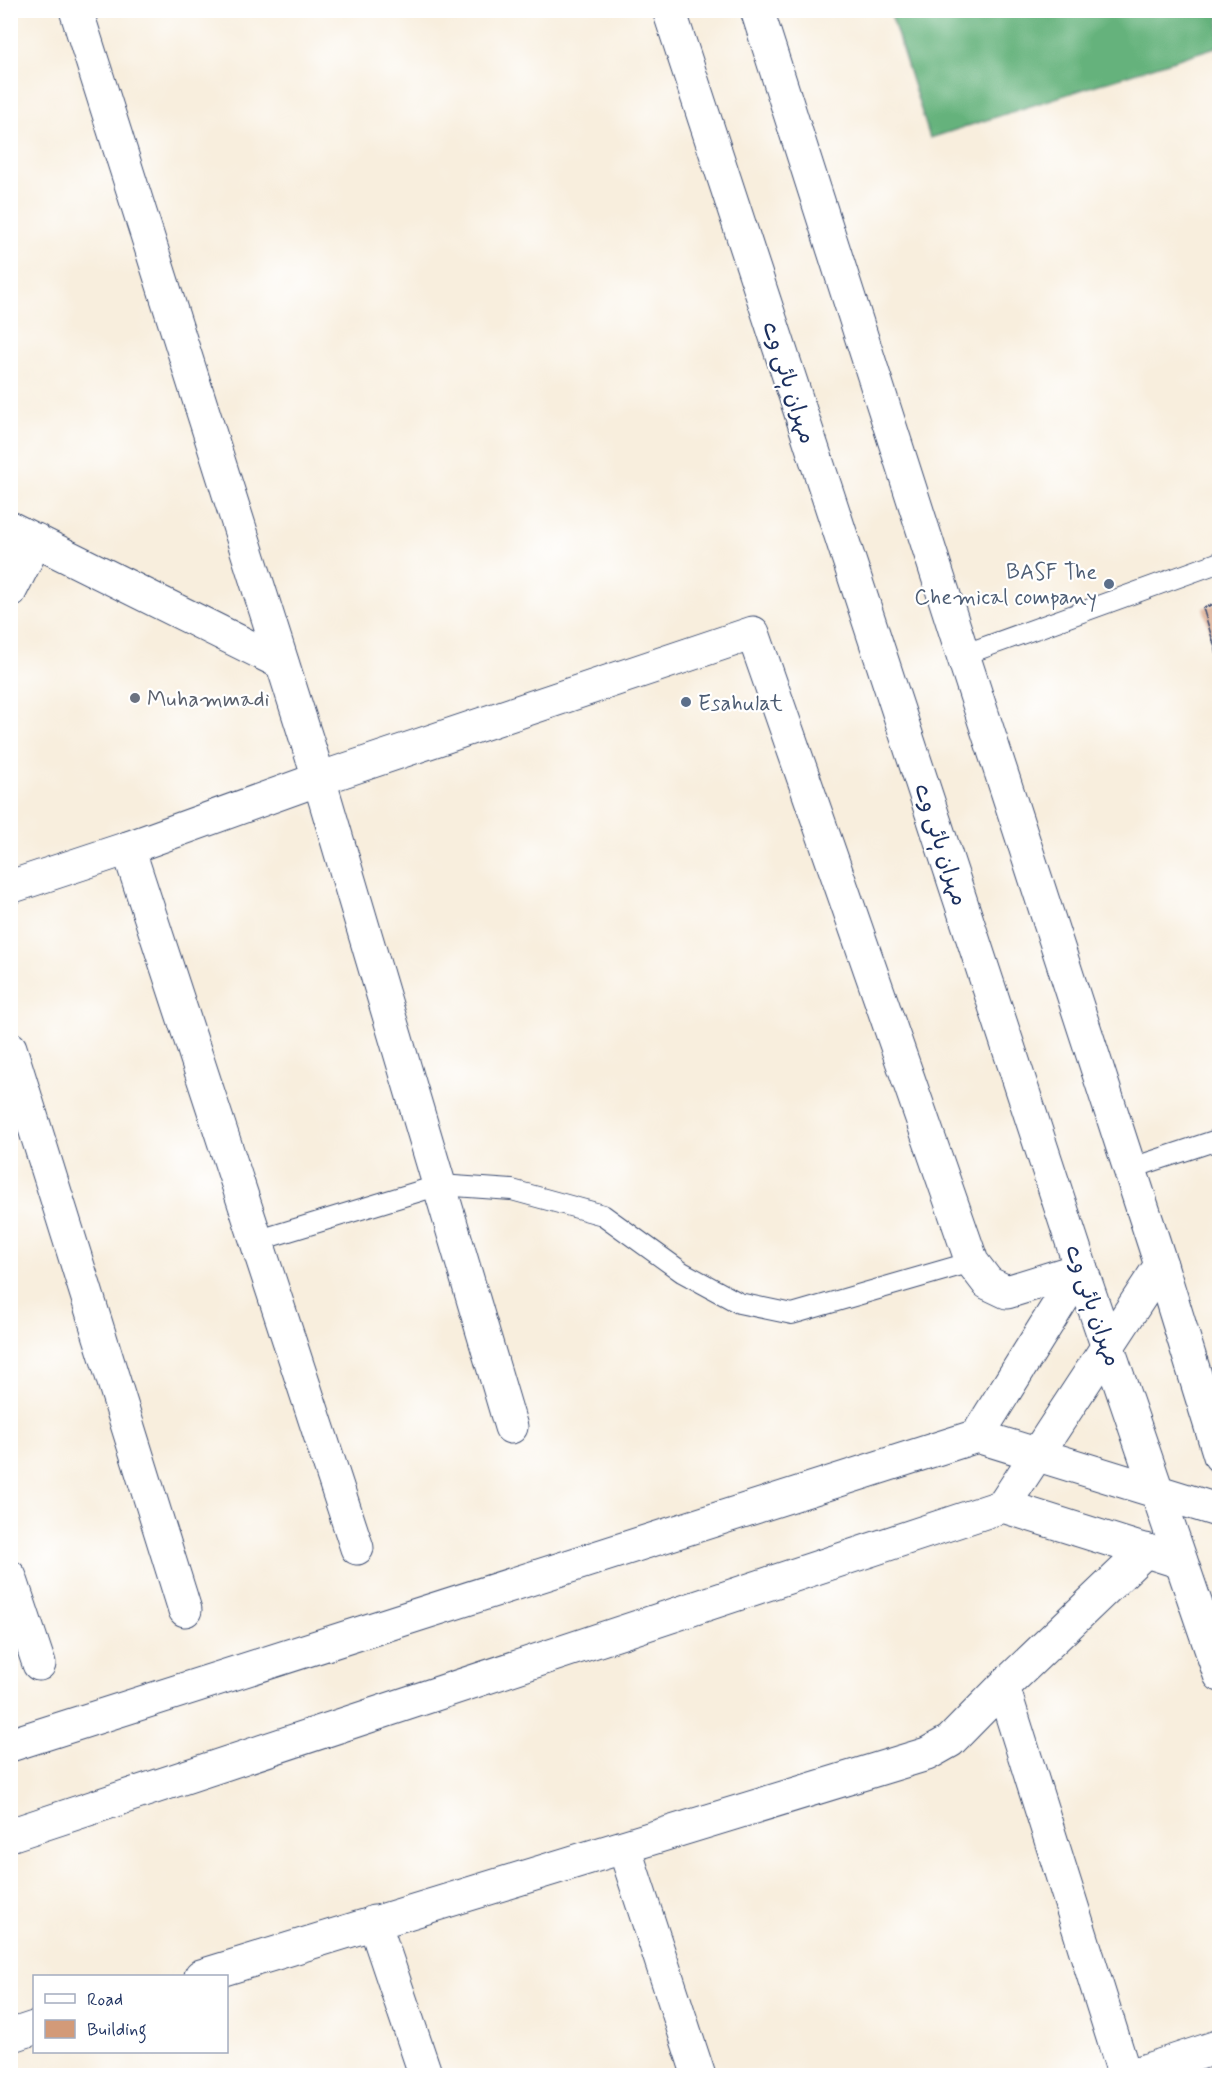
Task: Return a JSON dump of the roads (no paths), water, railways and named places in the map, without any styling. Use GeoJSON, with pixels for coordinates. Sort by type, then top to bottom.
{"type":"FeatureCollection","features":[{"type":"Feature","properties":{"kind":"street"},"geometry":{"type":"LineString","coordinates":[[76,10],[319,779],[512,1427]]}},
{"type":"Feature","properties":{"kind":"street","name":"مہران ہائی وے"},"geometry":{"type":"LineString","coordinates":[[669,10],[1082,1269],[1220,1675]]}},
{"type":"Feature","properties":{"kind":"street"},"geometry":{"type":"LineString","coordinates":[[757,10],[1217,1442]]}},
{"type":"Feature","properties":{"kind":"street"},"geometry":{"type":"LineString","coordinates":[[10,591],[23,534],[282,663]]}},
{"type":"Feature","properties":{"kind":"street"},"geometry":{"type":"LineString","coordinates":[[10,887],[128,848],[319,779],[753,633],[972,1262],[988,1283],[1007,1292],[1082,1269]]}},
{"type":"Feature","properties":{"kind":"street"},"geometry":{"type":"LineString","coordinates":[[128,848],[357,1548]]}},
{"type":"Feature","properties":{"kind":"street"},"geometry":{"type":"LineString","coordinates":[[10,1048],[185,1610]]}},
{"type":"Feature","properties":{"kind":"street"},"geometry":{"type":"LineString","coordinates":[[1003,1506],[1161,1265]]}},
{"type":"Feature","properties":{"kind":"street"},"geometry":{"type":"LineString","coordinates":[[977,1436],[1082,1269]]}},
{"type":"Feature","properties":{"kind":"street"},"geometry":{"type":"LineString","coordinates":[[10,1745],[977,1436],[1220,1511]]}},
{"type":"Feature","properties":{"kind":"street"},"geometry":{"type":"LineString","coordinates":[[10,1835],[1003,1506],[1181,1562]]}},
{"type":"Feature","properties":{"kind":"street"},"geometry":{"type":"LineString","coordinates":[[207,1975],[927,1754],[950,1741],[1146,1550]]}},
{"type":"Feature","properties":{"kind":"street"},"geometry":{"type":"LineString","coordinates":[[10,1577],[39,1664]]}},
{"type":"Feature","properties":{"kind":"street"},"geometry":{"type":"LineString","coordinates":[[1003,1687],[1127,2076],[1220,2046]]}},
{"type":"Feature","properties":{"kind":"street"},"geometry":{"type":"LineString","coordinates":[[624,1847],[699,2076]]}},
{"type":"Feature","properties":{"kind":"street"},"geometry":{"type":"LineString","coordinates":[[374,1922],[426,2076]]}},
{"type":"Feature","properties":{"kind":"street"},"geometry":{"type":"LineString","coordinates":[[10,2036],[33,2028]]}},
{"type":"Feature","properties":{"kind":"lane"},"geometry":{"type":"LineString","coordinates":[[963,655],[1220,562]]}},
{"type":"Feature","properties":{"kind":"lane"},"geometry":{"type":"LineString","coordinates":[[1129,1169],[1220,1139]]}},
{"type":"Feature","properties":{"kind":"lane"},"geometry":{"type":"LineString","coordinates":[[256,1240],[440,1185],[512,1190],[603,1215],[682,1272],[739,1303],[792,1314],[972,1262]]}},
{"type":"Feature","properties":{"kind":"place","name":"BASF The Chemical company"},"geometry":{"type":"Point","coordinates":[1109,584]}},
{"type":"Feature","properties":{"kind":"place","name":"Muhammadi"},"geometry":{"type":"Point","coordinates":[135,698]}},
{"type":"Feature","properties":{"kind":"place","name":"Esahulat"},"geometry":{"type":"Point","coordinates":[686,702]}}]}
